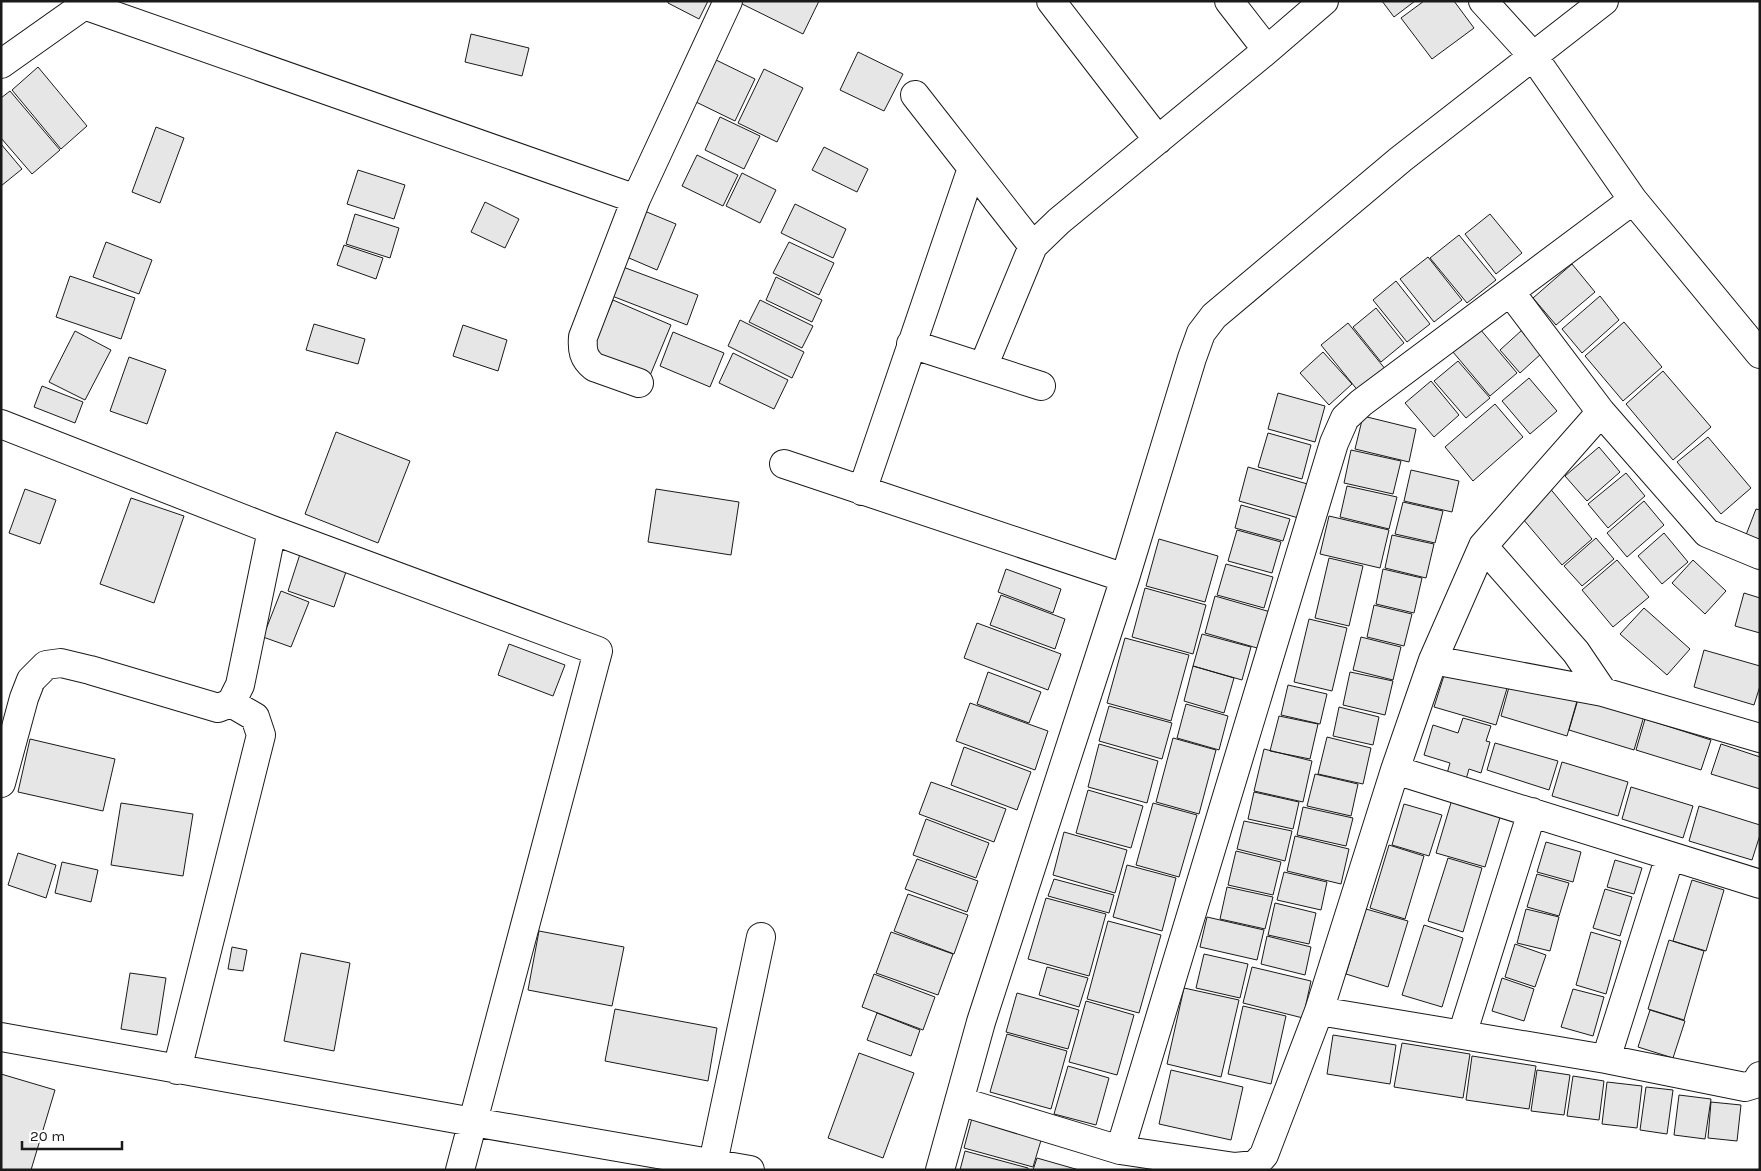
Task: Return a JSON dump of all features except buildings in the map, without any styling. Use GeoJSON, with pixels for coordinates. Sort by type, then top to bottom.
{"type":"FeatureCollection","features":[{"type":"Feature","properties":{"kind":"street"},"geometry":{"type":"LineString","coordinates":[[639,383],[594,367],[584,357],[582,348],[583,337],[636,199],[728,1]]}},
{"type":"Feature","properties":{"kind":"street"},"geometry":{"type":"LineString","coordinates":[[1051,1],[1158,140]]}},
{"type":"Feature","properties":{"kind":"street"},"geometry":{"type":"LineString","coordinates":[[1229,1],[1266,50]]}},
{"type":"Feature","properties":{"kind":"street"},"geometry":{"type":"LineString","coordinates":[[983,367],[1033,246],[1059,221],[1324,1]]}},
{"type":"Feature","properties":{"kind":"street"},"geometry":{"type":"LineString","coordinates":[[1483,1],[1533,56],[1634,200],[1760,354]]}},
{"type":"Feature","properties":{"kind":"street"},"geometry":{"type":"LineString","coordinates":[[940,1170],[984,1013],[1125,578],[1201,333],[1214,316],[1401,159],[1604,1]]}},
{"type":"Feature","properties":{"kind":"street"},"geometry":{"type":"LineString","coordinates":[[1,64],[87,3],[636,199]]}},
{"type":"Feature","properties":{"kind":"street"},"geometry":{"type":"LineString","coordinates":[[915,95],[1033,246]]}},
{"type":"Feature","properties":{"kind":"street"},"geometry":{"type":"LineString","coordinates":[[862,491],[972,168]]}},
{"type":"Feature","properties":{"kind":"street"},"geometry":{"type":"LineString","coordinates":[[1120,1150],[1334,443],[1345,418],[1361,403],[1634,200]]}},
{"type":"Feature","properties":{"kind":"street"},"geometry":{"type":"LineString","coordinates":[[1510,293],[1601,412],[1707,533],[1760,555]]}},
{"type":"Feature","properties":{"kind":"street"},"geometry":{"type":"LineString","coordinates":[[911,344],[1041,386]]}},
{"type":"Feature","properties":{"kind":"street"},"geometry":{"type":"LineString","coordinates":[[959,1101],[1120,1150],[1235,1168],[1267,1168],[1264,1155],[1319,1011],[1395,770],[1432,660],[1483,546],[1601,412]]}},
{"type":"Feature","properties":{"kind":"street"},"geometry":{"type":"LineString","coordinates":[[1,424],[272,530],[598,651],[460,1170]]}},
{"type":"Feature","properties":{"kind":"street"},"geometry":{"type":"LineString","coordinates":[[784,464],[1125,578]]}},
{"type":"Feature","properties":{"kind":"street"},"geometry":{"type":"LineString","coordinates":[[1,783],[24,698],[31,680],[46,665],[61,663],[90,670],[218,708],[231,703],[240,685],[272,530]]}},
{"type":"Feature","properties":{"kind":"street"},"geometry":{"type":"LineString","coordinates":[[1483,546],[1576,652],[1603,692]]}},
{"type":"Feature","properties":{"kind":"street"},"geometry":{"type":"LineString","coordinates":[[1432,660],[1603,692],[1760,738]]}},
{"type":"Feature","properties":{"kind":"street"},"geometry":{"type":"LineString","coordinates":[[177,1070],[260,735],[255,717],[231,703]]}},
{"type":"Feature","properties":{"kind":"street"},"geometry":{"type":"LineString","coordinates":[[1395,770],[1760,884]]}},
{"type":"Feature","properties":{"kind":"street"},"geometry":{"type":"LineString","coordinates":[[1462,1035],[1532,812]]}},
{"type":"Feature","properties":{"kind":"street"},"geometry":{"type":"LineString","coordinates":[[1606,1059],[1670,856]]}},
{"type":"Feature","properties":{"kind":"street"},"geometry":{"type":"LineString","coordinates":[[713,1163],[760,937]]}},
{"type":"Feature","properties":{"kind":"street"},"geometry":{"type":"LineString","coordinates":[[1319,1011],[1606,1059],[1745,1086],[1755,1084],[1760,1076]]}},
{"type":"Feature","properties":{"kind":"street"},"geometry":{"type":"LineString","coordinates":[[1,1037],[177,1070],[750,1170]]}}]}
